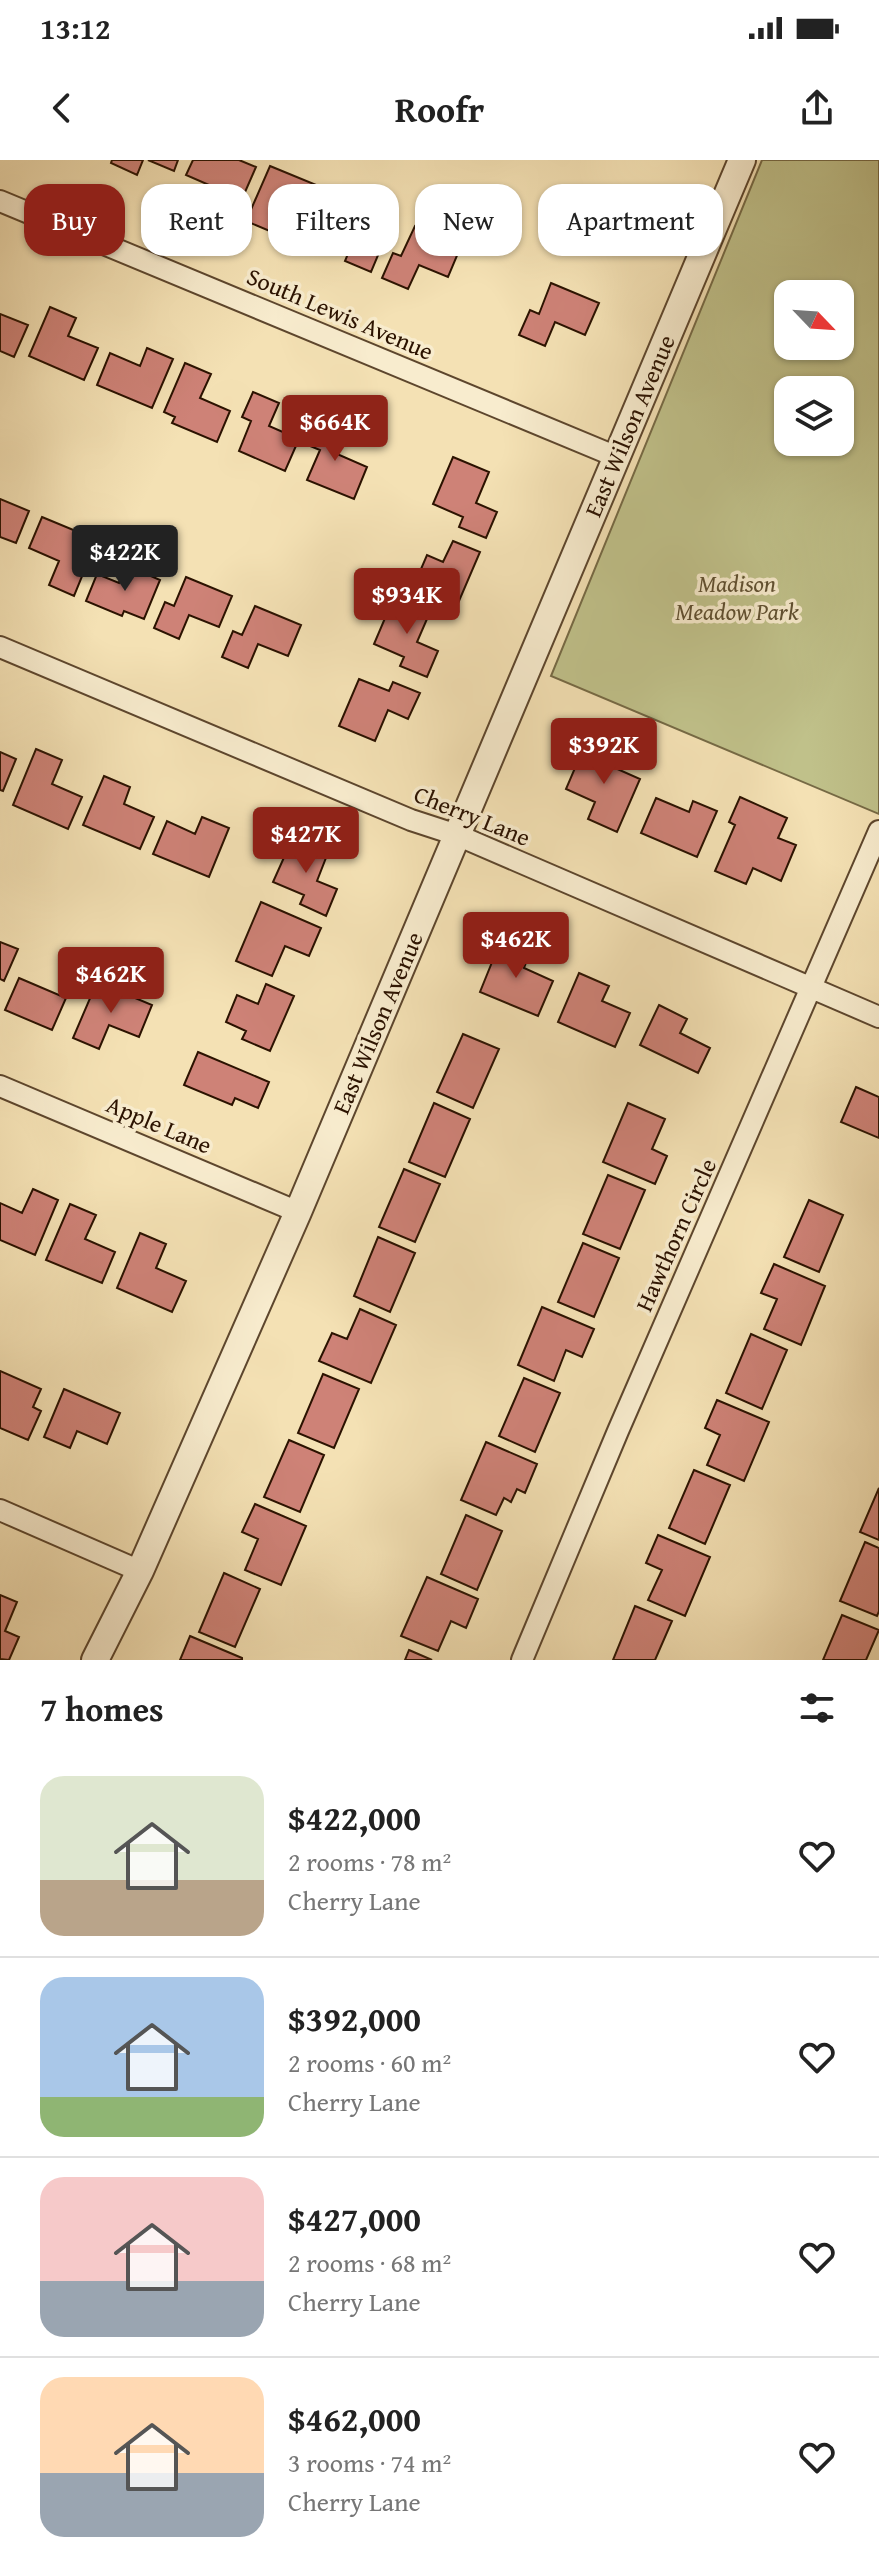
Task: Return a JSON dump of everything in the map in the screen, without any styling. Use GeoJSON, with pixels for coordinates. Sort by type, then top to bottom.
{"type":"FeatureCollection","features":[{"type":"Feature","properties":{"kind":"street","name":"East Wilson Avenue"},"geometry":{"type":"LineString","coordinates":[[95,1660],[140,1571],[298,1212],[742,160]]}},
{"type":"Feature","properties":{"kind":"street","name":"South Lewis Avenue"},"geometry":{"type":"LineString","coordinates":[[0,201],[617,457]]}},
{"type":"Feature","properties":{"kind":"street","name":"Cherry Lane"},"geometry":{"type":"LineString","coordinates":[[0,647],[411,820],[457,835],[879,1017]]}},
{"type":"Feature","properties":{"kind":"street","name":"Hawthorn Circle"},"geometry":{"type":"LineString","coordinates":[[522,1660],[618,1431],[879,831]]}},
{"type":"Feature","properties":{"kind":"street","name":"Apple Lane"},"geometry":{"type":"LineString","coordinates":[[0,1086],[298,1212]]}},
{"type":"Feature","properties":{"kind":"street"},"geometry":{"type":"LineString","coordinates":[[0,1510],[140,1571]]}},
{"type":"Feature","properties":{"kind":"green space","name":"Madison Meadow Park"},"geometry":{"type":"Polygon","coordinates":[[[762,160],[879,160],[879,814],[551,676],[762,160]]]}},
{"type":"Feature","properties":{"kind":"building"},"geometry":{"type":"Polygon","coordinates":[[[112,160],[143,160],[137,175],[111,163],[112,160]]]}},
{"type":"Feature","properties":{"kind":"building"},"geometry":{"type":"Polygon","coordinates":[[[148,160],[178,160],[174,171],[148,160]]]}},
{"type":"Feature","properties":{"kind":"building"},"geometry":{"type":"Polygon","coordinates":[[[193,160],[239,160],[256,167],[249,184],[207,184],[186,175],[193,160]]]}},
{"type":"Feature","properties":{"kind":"building"},"geometry":{"type":"Polygon","coordinates":[[[270,166],[314,184],[268,184],[268,230],[252,224],[252,207],[270,166]]]}},
{"type":"Feature","properties":{"kind":"building"},"geometry":{"type":"Polygon","coordinates":[[[415,226],[415,256],[457,256],[448,277],[419,265],[408,289],[382,278],[392,256],[401,256],[415,226]]]}},
{"type":"Feature","properties":{"kind":"building"},"geometry":{"type":"Polygon","coordinates":[[[347,256],[378,256],[371,272],[345,261],[347,256]]]}},
{"type":"Feature","properties":{"kind":"building"},"geometry":{"type":"Polygon","coordinates":[[[551,283],[599,303],[585,335],[555,322],[545,346],[519,335],[530,310],[539,314],[551,283]]]}},
{"type":"Feature","properties":{"kind":"building"},"geometry":{"type":"Polygon","coordinates":[[[50,307],[76,318],[68,336],[98,348],[84,380],[29,356],[50,307]]]}},
{"type":"Feature","properties":{"kind":"building"},"geometry":{"type":"Polygon","coordinates":[[[0,314],[28,325],[14,357],[0,351],[0,314]]]}},
{"type":"Feature","properties":{"kind":"building"},"geometry":{"type":"Polygon","coordinates":[[[147,348],[173,359],[152,408],[97,385],[110,353],[140,366],[147,348]]]}},
{"type":"Feature","properties":{"kind":"building"},"geometry":{"type":"Polygon","coordinates":[[[185,363],[211,374],[200,398],[230,411],[217,442],[172,423],[175,417],[164,412],[185,363]]]}},
{"type":"Feature","properties":{"kind":"building"},"geometry":{"type":"Polygon","coordinates":[[[253,392],[279,403],[269,426],[299,439],[285,471],[239,451],[251,421],[242,417],[253,392]]]}},
{"type":"Feature","properties":{"kind":"building"},"geometry":{"type":"Polygon","coordinates":[[[321,420],[347,431],[337,454],[367,467],[354,499],[307,480],[320,450],[310,446],[321,420]]]}},
{"type":"Feature","properties":{"kind":"building"},"geometry":{"type":"Polygon","coordinates":[[[453,457],[489,472],[476,503],[497,512],[486,538],[459,527],[463,517],[433,504],[453,457]]]}},
{"type":"Feature","properties":{"kind":"building"},"geometry":{"type":"Polygon","coordinates":[[[0,499],[29,511],[16,543],[0,537],[0,499]]]}},
{"type":"Feature","properties":{"kind":"building"},"geometry":{"type":"Polygon","coordinates":[[[42,517],[88,536],[76,565],[85,569],[74,596],[49,585],[59,561],[29,548],[42,517]]]}},
{"type":"Feature","properties":{"kind":"building"},"geometry":{"type":"Polygon","coordinates":[[[453,541],[480,552],[456,608],[412,590],[427,555],[443,562],[453,541]]]}},
{"type":"Feature","properties":{"kind":"building"},"geometry":{"type":"Polygon","coordinates":[[[126,565],[160,580],[144,619],[124,611],[122,616],[86,601],[97,574],[119,583],[126,565]]]}},
{"type":"Feature","properties":{"kind":"building"},"geometry":{"type":"Polygon","coordinates":[[[186,577],[232,596],[219,627],[189,615],[179,639],[154,628],[165,602],[174,606],[186,577]]]}},
{"type":"Feature","properties":{"kind":"building"},"geometry":{"type":"Polygon","coordinates":[[[394,597],[430,612],[417,642],[438,651],[427,677],[400,666],[404,657],[374,644],[394,597]]]}},
{"type":"Feature","properties":{"kind":"building"},"geometry":{"type":"Polygon","coordinates":[[[255,606],[301,625],[288,656],[258,644],[248,668],[222,657],[233,631],[242,635],[255,606]]]}},
{"type":"Feature","properties":{"kind":"building"},"geometry":{"type":"Polygon","coordinates":[[[359,679],[389,691],[393,682],[420,693],[408,719],[388,710],[375,741],[339,726],[359,679]]]}},
{"type":"Feature","properties":{"kind":"building"},"geometry":{"type":"Polygon","coordinates":[[[600,743],[622,752],[615,768],[640,779],[617,832],[588,819],[595,802],[566,789],[581,754],[592,759],[600,743]]]}},
{"type":"Feature","properties":{"kind":"building"},"geometry":{"type":"Polygon","coordinates":[[[36,749],[62,760],[52,784],[82,797],[68,829],[13,805],[36,749]]]}},
{"type":"Feature","properties":{"kind":"building"},"geometry":{"type":"Polygon","coordinates":[[[0,752],[16,759],[3,791],[0,790],[0,752]]]}},
{"type":"Feature","properties":{"kind":"building"},"geometry":{"type":"Polygon","coordinates":[[[104,776],[130,787],[124,804],[154,817],[140,849],[83,825],[104,776]]]}},
{"type":"Feature","properties":{"kind":"building"},"geometry":{"type":"Polygon","coordinates":[[[740,797],[787,818],[778,838],[796,845],[781,881],[753,868],[746,884],[715,871],[735,825],[729,822],[740,797]]]}},
{"type":"Feature","properties":{"kind":"building"},"geometry":{"type":"Polygon","coordinates":[[[656,798],[689,812],[693,801],[717,811],[697,857],[641,833],[656,798]]]}},
{"type":"Feature","properties":{"kind":"building"},"geometry":{"type":"Polygon","coordinates":[[[202,817],[229,828],[209,877],[153,854],[167,821],[195,834],[202,817]]]}},
{"type":"Feature","properties":{"kind":"building"},"geometry":{"type":"Polygon","coordinates":[[[294,835],[329,850],[317,881],[337,889],[326,916],[300,904],[304,895],[273,882],[294,835]]]}},
{"type":"Feature","properties":{"kind":"building"},"geometry":{"type":"Polygon","coordinates":[[[261,902],[321,928],[309,956],[285,946],[272,976],[236,961],[261,902]]]}},
{"type":"Feature","properties":{"kind":"building"},"geometry":{"type":"Polygon","coordinates":[[[501,940],[530,952],[524,968],[553,981],[538,1016],[480,992],[501,940]]]}},
{"type":"Feature","properties":{"kind":"building"},"geometry":{"type":"Polygon","coordinates":[[[0,942],[18,949],[4,981],[0,979],[0,942]]]}},
{"type":"Feature","properties":{"kind":"building"},"geometry":{"type":"Polygon","coordinates":[[[579,973],[609,986],[602,1001],[630,1013],[615,1047],[558,1022],[579,973]]]}},
{"type":"Feature","properties":{"kind":"building"},"geometry":{"type":"Polygon","coordinates":[[[19,978],[66,998],[52,1030],[5,1010],[19,978]]]}},
{"type":"Feature","properties":{"kind":"building"},"geometry":{"type":"Polygon","coordinates":[[[97,982],[152,1005],[139,1037],[109,1025],[99,1049],[73,1038],[97,982]]]}},
{"type":"Feature","properties":{"kind":"building"},"geometry":{"type":"Polygon","coordinates":[[[266,984],[294,996],[270,1051],[242,1039],[246,1031],[226,1022],[237,995],[258,1004],[266,984]]]}},
{"type":"Feature","properties":{"kind":"building"},"geometry":{"type":"Polygon","coordinates":[[[659,1005],[687,1019],[680,1033],[710,1048],[698,1073],[640,1045],[659,1005]]]}},
{"type":"Feature","properties":{"kind":"building"},"geometry":{"type":"Polygon","coordinates":[[[463,1034],[499,1049],[473,1108],[437,1092],[463,1034]]]}},
{"type":"Feature","properties":{"kind":"building"},"geometry":{"type":"Polygon","coordinates":[[[198,1052],[269,1082],[258,1108],[235,1098],[232,1105],[184,1085],[198,1052]]]}},
{"type":"Feature","properties":{"kind":"building"},"geometry":{"type":"Polygon","coordinates":[[[856,1087],[879,1097],[879,1138],[841,1122],[856,1087]]]}},
{"type":"Feature","properties":{"kind":"building"},"geometry":{"type":"Polygon","coordinates":[[[434,1103],[470,1119],[445,1177],[409,1162],[434,1103]]]}},
{"type":"Feature","properties":{"kind":"building"},"geometry":{"type":"Polygon","coordinates":[[[628,1103],[665,1119],[652,1149],[667,1156],[655,1184],[603,1162],[628,1103]]]}},
{"type":"Feature","properties":{"kind":"building"},"geometry":{"type":"Polygon","coordinates":[[[404,1169],[440,1184],[415,1242],[379,1227],[404,1169]]]}},
{"type":"Feature","properties":{"kind":"building"},"geometry":{"type":"Polygon","coordinates":[[[608,1175],[645,1190],[620,1249],[583,1234],[608,1175]]]}},
{"type":"Feature","properties":{"kind":"building"},"geometry":{"type":"Polygon","coordinates":[[[33,1189],[58,1200],[35,1255],[0,1240],[0,1203],[22,1213],[33,1189]]]}},
{"type":"Feature","properties":{"kind":"building"},"geometry":{"type":"Polygon","coordinates":[[[809,1200],[843,1215],[819,1272],[784,1257],[809,1200]]]}},
{"type":"Feature","properties":{"kind":"building"},"geometry":{"type":"Polygon","coordinates":[[[70,1204],[96,1215],[85,1239],[115,1252],[102,1283],[46,1260],[70,1204]]]}},
{"type":"Feature","properties":{"kind":"building"},"geometry":{"type":"Polygon","coordinates":[[[140,1233],[166,1244],[156,1268],[186,1281],[172,1312],[117,1288],[140,1233]]]}},
{"type":"Feature","properties":{"kind":"building"},"geometry":{"type":"Polygon","coordinates":[[[378,1237],[415,1253],[390,1312],[354,1296],[378,1237]]]}},
{"type":"Feature","properties":{"kind":"building"},"geometry":{"type":"Polygon","coordinates":[[[583,1243],[619,1258],[594,1317],[558,1302],[583,1243]]]}},
{"type":"Feature","properties":{"kind":"building"},"geometry":{"type":"Polygon","coordinates":[[[774,1264],[825,1286],[801,1345],[764,1329],[777,1299],[761,1293],[774,1264]]]}},
{"type":"Feature","properties":{"kind":"building"},"geometry":{"type":"Polygon","coordinates":[[[542,1307],[594,1329],[582,1357],[566,1350],[554,1381],[518,1365],[542,1307]]]}},
{"type":"Feature","properties":{"kind":"building"},"geometry":{"type":"Polygon","coordinates":[[[360,1309],[396,1325],[371,1383],[319,1361],[332,1333],[347,1339],[360,1309]]]}},
{"type":"Feature","properties":{"kind":"building"},"geometry":{"type":"Polygon","coordinates":[[[751,1334],[787,1350],[762,1409],[726,1393],[751,1334]]]}},
{"type":"Feature","properties":{"kind":"building"},"geometry":{"type":"Polygon","coordinates":[[[0,1371],[41,1389],[33,1407],[41,1411],[28,1440],[0,1428],[0,1371]]]}},
{"type":"Feature","properties":{"kind":"building"},"geometry":{"type":"Polygon","coordinates":[[[323,1374],[359,1389],[334,1448],[298,1433],[323,1374]]]}},
{"type":"Feature","properties":{"kind":"building"},"geometry":{"type":"Polygon","coordinates":[[[524,1378],[560,1393],[535,1452],[499,1436],[524,1378]]]}},
{"type":"Feature","properties":{"kind":"building"},"geometry":{"type":"Polygon","coordinates":[[[64,1389],[120,1413],[107,1444],[77,1431],[70,1448],[44,1437],[64,1389]]]}},
{"type":"Feature","properties":{"kind":"building"},"geometry":{"type":"Polygon","coordinates":[[[717,1400],[769,1422],[744,1481],[707,1465],[720,1435],[705,1428],[717,1400]]]}},
{"type":"Feature","properties":{"kind":"building"},"geometry":{"type":"Polygon","coordinates":[[[289,1440],[324,1455],[300,1512],[264,1497],[289,1440]]]}},
{"type":"Feature","properties":{"kind":"building"},"geometry":{"type":"Polygon","coordinates":[[[486,1442],[537,1464],[525,1493],[517,1489],[511,1502],[504,1498],[496,1515],[461,1500],[486,1442]]]}},
{"type":"Feature","properties":{"kind":"building"},"geometry":{"type":"Polygon","coordinates":[[[694,1470],[730,1485],[705,1544],[669,1528],[694,1470]]]}},
{"type":"Feature","properties":{"kind":"building"},"geometry":{"type":"Polygon","coordinates":[[[879,1488],[879,1540],[860,1532],[879,1488]]]}},
{"type":"Feature","properties":{"kind":"building"},"geometry":{"type":"Polygon","coordinates":[[[255,1504],[306,1526],[281,1585],[245,1570],[258,1539],[242,1532],[255,1504]]]}},
{"type":"Feature","properties":{"kind":"building"},"geometry":{"type":"Polygon","coordinates":[[[466,1515],[502,1531],[477,1590],[441,1574],[466,1515]]]}},
{"type":"Feature","properties":{"kind":"building"},"geometry":{"type":"Polygon","coordinates":[[[658,1535],[710,1557],[685,1616],[648,1600],[662,1570],[646,1563],[658,1535]]]}},
{"type":"Feature","properties":{"kind":"building"},"geometry":{"type":"Polygon","coordinates":[[[865,1542],[879,1548],[877,1616],[840,1601],[865,1542]]]}},
{"type":"Feature","properties":{"kind":"building"},"geometry":{"type":"Polygon","coordinates":[[[224,1573],[260,1589],[235,1647],[199,1632],[224,1573]]]}},
{"type":"Feature","properties":{"kind":"building"},"geometry":{"type":"Polygon","coordinates":[[[427,1577],[478,1599],[466,1628],[451,1621],[438,1651],[401,1636],[427,1577]]]}},
{"type":"Feature","properties":{"kind":"building"},"geometry":{"type":"Polygon","coordinates":[[[0,1595],[17,1602],[5,1631],[19,1637],[9,1660],[0,1659],[0,1595]]]}},
{"type":"Feature","properties":{"kind":"building"},"geometry":{"type":"Polygon","coordinates":[[[635,1606],[672,1621],[655,1660],[613,1660],[635,1606]]]}},
{"type":"Feature","properties":{"kind":"building"},"geometry":{"type":"Polygon","coordinates":[[[842,1615],[879,1630],[866,1660],[823,1660],[842,1615]]]}},
{"type":"Feature","properties":{"kind":"building"},"geometry":{"type":"Polygon","coordinates":[[[190,1636],[242,1658],[242,1660],[180,1660],[190,1636]]]}},
{"type":"Feature","properties":{"kind":"building"},"geometry":{"type":"Polygon","coordinates":[[[409,1650],[432,1660],[405,1660],[409,1650]]]}}]}
